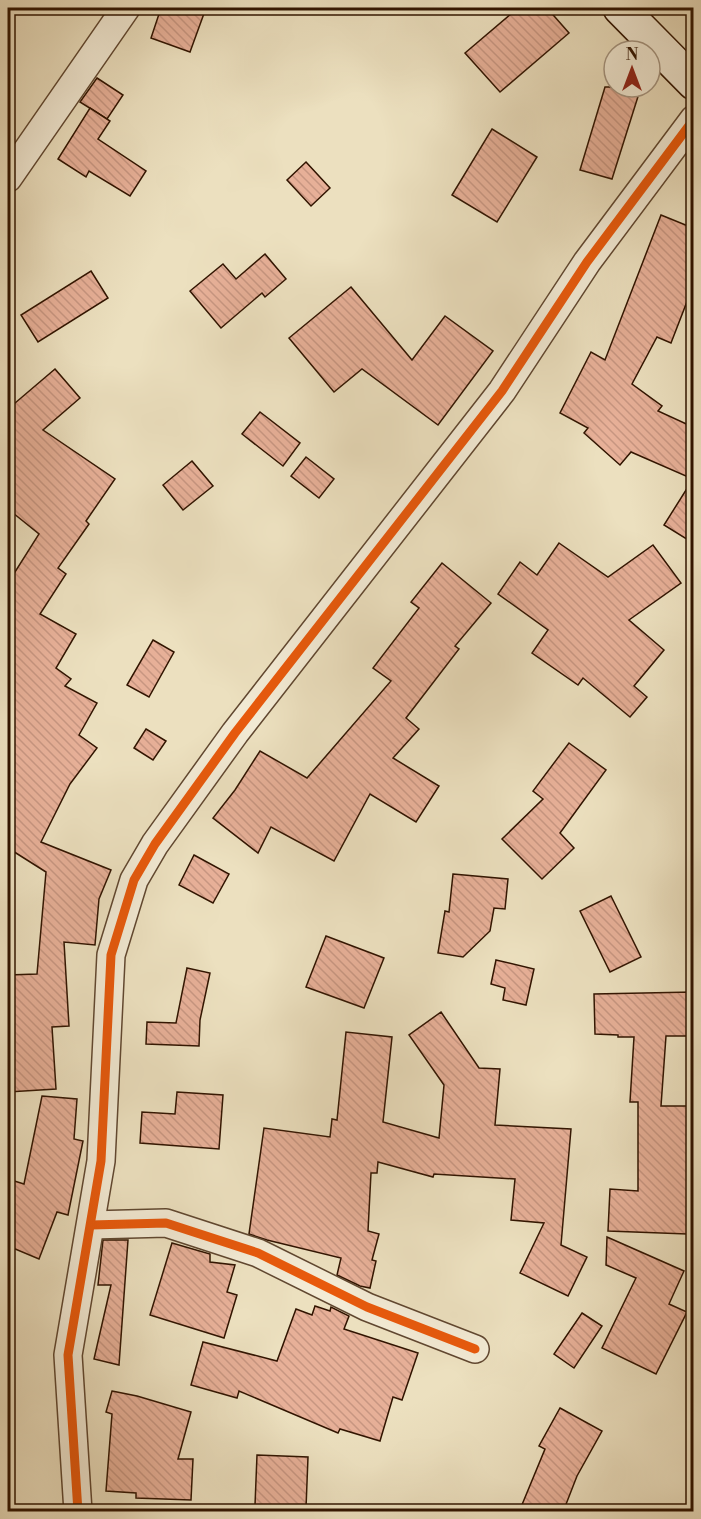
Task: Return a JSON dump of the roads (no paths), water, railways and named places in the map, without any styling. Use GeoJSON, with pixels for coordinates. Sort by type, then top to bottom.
{"type":"FeatureCollection","features":[{"type":"Feature","properties":{"kind":"street"},"geometry":{"type":"LineString","coordinates":[[8,178],[126,8]]}},
{"type":"Feature","properties":{"kind":"street"},"geometry":{"type":"LineString","coordinates":[[620,8],[693,83]]}},
{"type":"Feature","properties":{"kind":"street"},"geometry":{"type":"LineString","coordinates":[[78,1512],[68,1356],[101,1161],[111,955],[134,880],[155,844],[235,733],[502,391],[586,262],[693,119]]}},
{"type":"Feature","properties":{"kind":"street"},"geometry":{"type":"LineString","coordinates":[[91,1225],[165,1223],[258,1253],[368,1307],[475,1349]]}}]}
